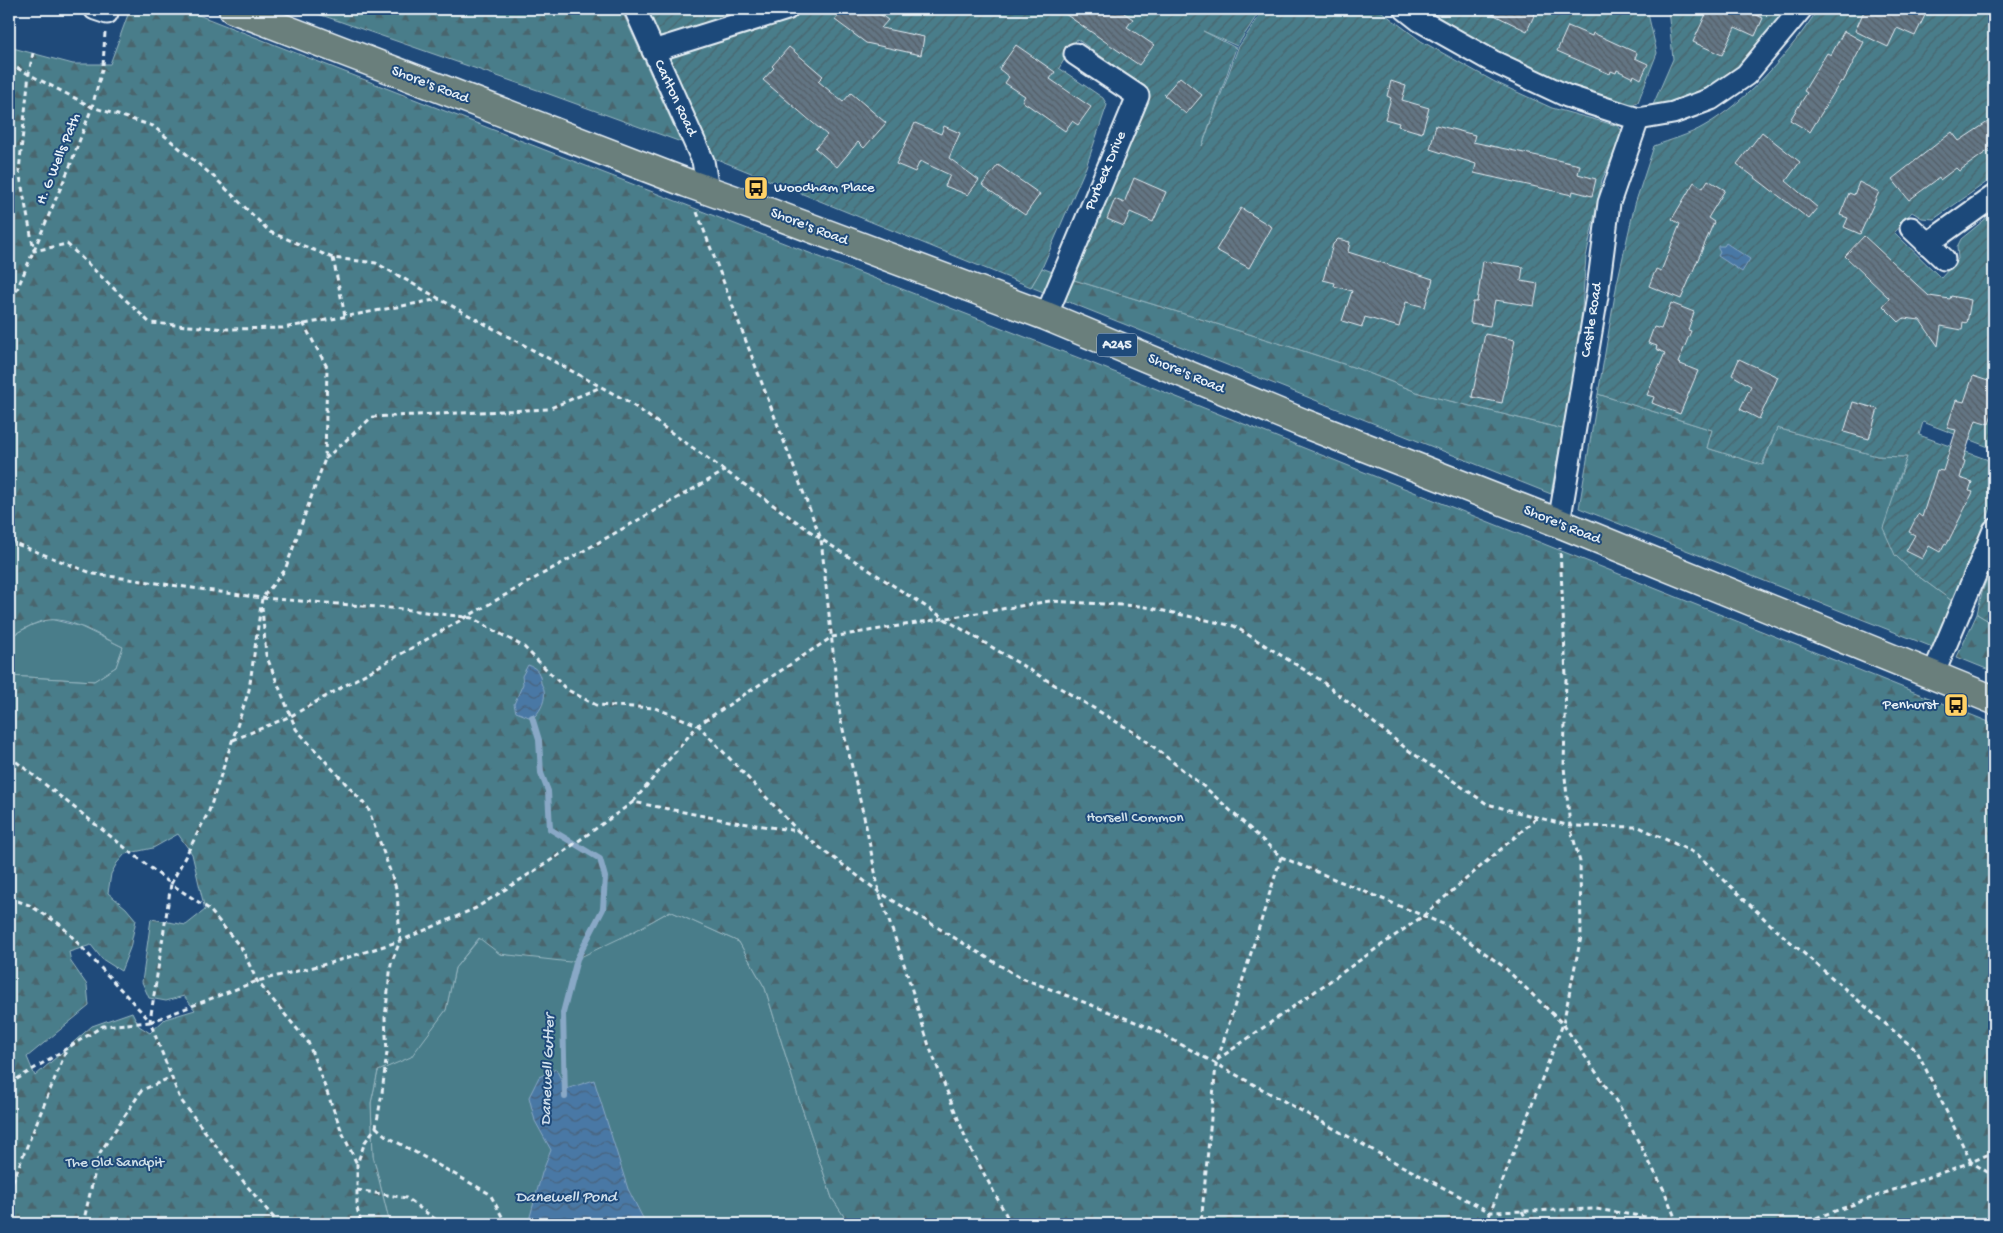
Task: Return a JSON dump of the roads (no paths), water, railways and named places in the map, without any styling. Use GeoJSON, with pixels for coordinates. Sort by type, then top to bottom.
{"type":"FeatureCollection","features":[{"type":"Feature","properties":{"kind":"main road","name":"Shore's Road"},"geometry":{"type":"LineString","coordinates":[[233,9],[697,186],[1046,316],[1994,700]]}},
{"type":"Feature","properties":{"kind":"street","name":"Carlton Road"},"geometry":{"type":"LineString","coordinates":[[635,9],[704,161],[697,186]]}},
{"type":"Feature","properties":{"kind":"street"},"geometry":{"type":"LineString","coordinates":[[653,50],[787,9]]}},
{"type":"Feature","properties":{"kind":"street"},"geometry":{"type":"LineString","coordinates":[[1405,9],[1419,20],[1492,61],[1567,96],[1638,120],[1673,113],[1711,98],[1746,75],[1801,9]]}},
{"type":"Feature","properties":{"kind":"street","name":"Purbeck Drive"},"geometry":{"type":"LineString","coordinates":[[1046,316],[1076,240],[1138,96],[1075,54]]}},
{"type":"Feature","properties":{"kind":"street","name":"Castle Road"},"geometry":{"type":"LineString","coordinates":[[1558,523],[1597,296],[1609,203],[1638,120]]}},
{"type":"Feature","properties":{"kind":"street"},"geometry":{"type":"LineString","coordinates":[[1927,244],[1994,196]]}},
{"type":"Feature","properties":{"kind":"street"},"geometry":{"type":"LineString","coordinates":[[1911,228],[1944,260]]}},
{"type":"Feature","properties":{"kind":"street"},"geometry":{"type":"LineString","coordinates":[[1934,675],[1994,530]]}},
{"type":"Feature","properties":{"kind":"water"},"geometry":{"type":"Polygon","coordinates":[[[1726,243],[1750,259],[1742,272],[1718,256],[1720,252],[1718,246],[1724,246],[1726,243]]]}},
{"type":"Feature","properties":{"kind":"water"},"geometry":{"type":"Polygon","coordinates":[[[528,665],[538,672],[544,689],[544,701],[539,711],[535,716],[529,717],[516,712],[514,704],[523,684],[522,676],[528,665]]]}},
{"type":"Feature","properties":{"kind":"water","name":"Danewell Pond"},"geometry":{"type":"Polygon","coordinates":[[[556,1069],[566,1089],[594,1080],[628,1189],[646,1224],[528,1224],[542,1173],[551,1150],[535,1121],[529,1097],[539,1077],[556,1069]]]}},
{"type":"Feature","properties":{"kind":"waterway","name":"Danewell Gutter"},"geometry":{"type":"LineString","coordinates":[[532,717],[539,740],[541,773],[548,791],[550,829],[600,859],[605,877],[603,909],[577,959],[563,1013],[565,1097]]}},
{"type":"Feature","properties":{"kind":"place","name":"Woodham Place"},"geometry":{"type":"Point","coordinates":[756,188]}},
{"type":"Feature","properties":{"kind":"place","name":"Penhurst"},"geometry":{"type":"Point","coordinates":[1956,705]}},
{"type":"Feature","properties":{"kind":"park label","name":"Horsell Common"},"geometry":{"type":"Point","coordinates":[1135,818]}},
{"type":"Feature","properties":{"kind":"park label","name":"The Old Sandpit"},"geometry":{"type":"Point","coordinates":[115,1163]}}]}
